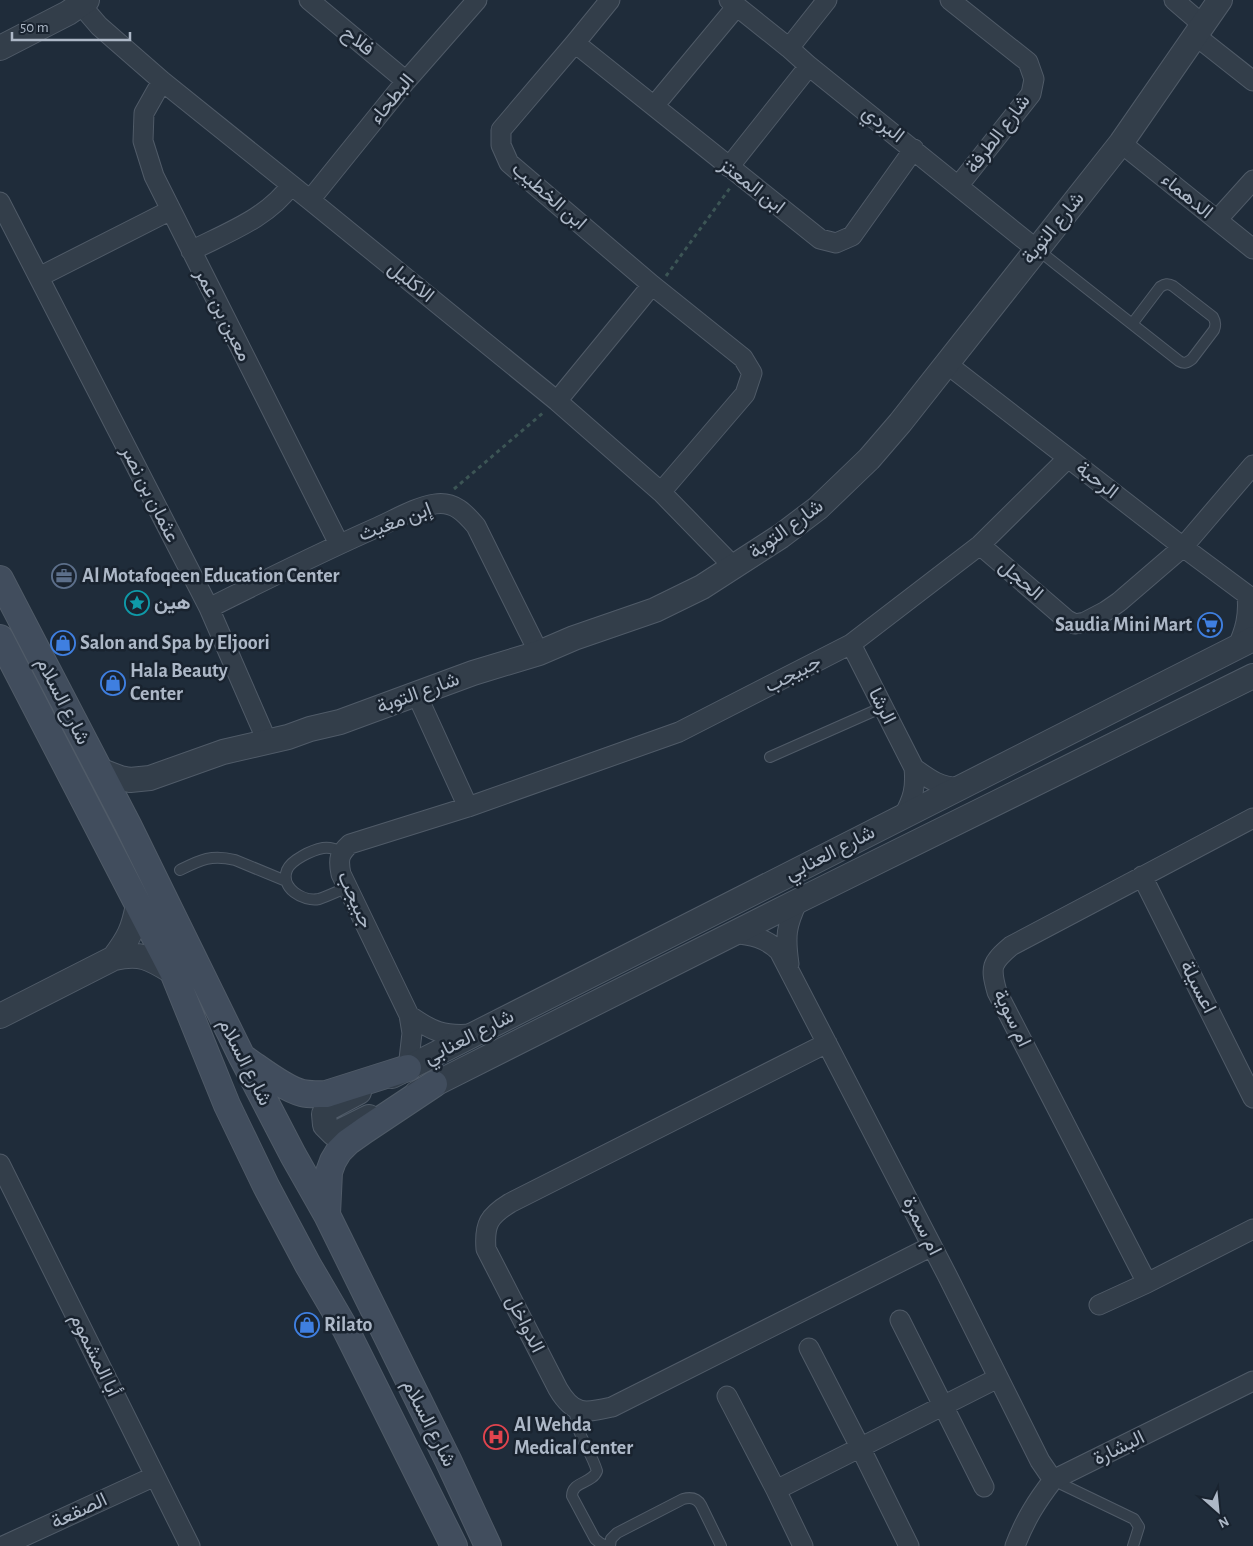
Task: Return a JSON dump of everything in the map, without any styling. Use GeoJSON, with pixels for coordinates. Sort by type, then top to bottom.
{"type":"FeatureCollection","features":[{"type":"Feature","properties":{"kind":"main road","name":"شارع السلام"},"geometry":{"type":"LineString","coordinates":[[0,579],[128,825],[242,1057],[293,1155],[327,1215],[448,1460],[488,1546]]}},
{"type":"Feature","properties":{"kind":"main road","name":"شارع السلام"},"geometry":{"type":"LineString","coordinates":[[0,638],[173,972],[227,1105],[286,1226],[346,1330],[454,1544]]}},
{"type":"Feature","properties":{"kind":"main road"},"geometry":{"type":"LineString","coordinates":[[242,1057],[291,1089],[314,1095],[326,1094],[408,1068]]}},
{"type":"Feature","properties":{"kind":"main road"},"geometry":{"type":"LineString","coordinates":[[327,1215],[329,1172],[339,1151],[365,1130],[434,1084]]}},
{"type":"Feature","properties":{"kind":"street","name":"فلاح"},"geometry":{"type":"LineString","coordinates":[[309,0],[406,81]]}},
{"type":"Feature","properties":{"kind":"street","name":"البطحاء"},"geometry":{"type":"LineString","coordinates":[[310,200],[406,81],[476,0]]}},
{"type":"Feature","properties":{"kind":"street","name":"ابن الخطيب"},"geometry":{"type":"LineString","coordinates":[[610,0],[501,130],[501,145],[509,163],[655,287],[743,358],[752,373],[745,394],[661,492]]}},
{"type":"Feature","properties":{"kind":"street"},"geometry":{"type":"LineString","coordinates":[[789,48],[827,0]]}},
{"type":"Feature","properties":{"kind":"street","name":"شارع الطرفة"},"geometry":{"type":"LineString","coordinates":[[950,0],[1028,62],[1034,78],[1031,94],[959,185]]}},
{"type":"Feature","properties":{"kind":"street"},"geometry":{"type":"LineString","coordinates":[[1174,0],[1199,30],[1253,81]]}},
{"type":"Feature","properties":{"kind":"street","name":"شارع التوبة"},"geometry":{"type":"LineString","coordinates":[[99,770],[120,778],[140,780],[223,752],[288,738],[310,729],[340,722],[416,693],[539,653],[574,638],[655,610],[702,587],[781,536],[837,491],[900,423],[1036,248],[1121,143],[1220,0]]}},
{"type":"Feature","properties":{"kind":"street"},"geometry":{"type":"LineString","coordinates":[[0,48],[84,2]]}},
{"type":"Feature","properties":{"kind":"street","name":"الاكليل"},"geometry":{"type":"LineString","coordinates":[[84,2],[105,31],[162,81],[557,401],[661,492],[733,566]]}},
{"type":"Feature","properties":{"kind":"street"},"geometry":{"type":"LineString","coordinates":[[654,106],[733,3]]}},
{"type":"Feature","properties":{"kind":"street","name":"البردي"},"geometry":{"type":"LineString","coordinates":[[733,3],[1036,248]]}},
{"type":"Feature","properties":{"kind":"street","name":"ابن المعتز"},"geometry":{"type":"LineString","coordinates":[[575,43],[820,239],[836,243],[852,236],[914,149]]}},
{"type":"Feature","properties":{"kind":"street"},"geometry":{"type":"LineString","coordinates":[[734,171],[809,66]]}},
{"type":"Feature","properties":{"kind":"street","name":"معين بن عمر"},"geometry":{"type":"LineString","coordinates":[[162,81],[144,113],[143,141],[154,176],[339,544]]}},
{"type":"Feature","properties":{"kind":"street","name":"الدهماء"},"geometry":{"type":"LineString","coordinates":[[1121,143],[1253,249]]}},
{"type":"Feature","properties":{"kind":"street"},"geometry":{"type":"LineString","coordinates":[[1217,220],[1253,180]]}},
{"type":"Feature","properties":{"kind":"street"},"geometry":{"type":"LineString","coordinates":[[191,251],[262,214],[278,202],[292,185]]}},
{"type":"Feature","properties":{"kind":"street","name":"عثمان بن نصر"},"geometry":{"type":"LineString","coordinates":[[0,202],[209,608],[267,741]]}},
{"type":"Feature","properties":{"kind":"street"},"geometry":{"type":"LineString","coordinates":[[39,276],[171,210]]}},
{"type":"Feature","properties":{"kind":"street"},"geometry":{"type":"LineString","coordinates":[[557,401],[655,287]]}},
{"type":"Feature","properties":{"kind":"street","name":"الرحبة"},"geometry":{"type":"LineString","coordinates":[[947,364],[1250,598],[1245,644]]}},
{"type":"Feature","properties":{"kind":"street","name":"جبيجب"},"geometry":{"type":"LineString","coordinates":[[408,1068],[412,1033],[409,1015],[340,874],[339,863],[342,852],[350,844],[468,807],[678,732],[851,644],[980,545],[1068,458]]}},
{"type":"Feature","properties":{"kind":"street"},"geometry":{"type":"LineString","coordinates":[[1183,547],[1253,465]]}},
{"type":"Feature","properties":{"kind":"street","name":"إبن مغيث"},"geometry":{"type":"LineString","coordinates":[[209,608],[339,544],[422,508],[436,504],[451,505],[465,512],[476,526],[539,653]]}},
{"type":"Feature","properties":{"kind":"street","name":"الحجل"},"geometry":{"type":"LineString","coordinates":[[980,545],[1067,620],[1075,624],[1085,622],[1119,602],[1183,547]]}},
{"type":"Feature","properties":{"kind":"street","name":"الرشا"},"geometry":{"type":"LineString","coordinates":[[851,644],[914,768],[914,789],[903,817]]}},
{"type":"Feature","properties":{"kind":"street","name":"شارع العنابي"},"geometry":{"type":"LineString","coordinates":[[1245,644],[327,1109],[324,1114],[325,1125],[333,1132],[339,1132],[733,933],[1253,676]]}},
{"type":"Feature","properties":{"kind":"street"},"geometry":{"type":"LineString","coordinates":[[416,693],[468,807]]}},
{"type":"Feature","properties":{"kind":"street","name":"الرشا"},"geometry":{"type":"LineString","coordinates":[[914,768],[933,782],[942,786],[960,787]]}},
{"type":"Feature","properties":{"kind":"street","name":"شارع التوبة"},"geometry":{"type":"LineString","coordinates":[[128,825],[130,799],[142,784],[150,778]]}},
{"type":"Feature","properties":{"kind":"street","name":"ام سوية"},"geometry":{"type":"LineString","coordinates":[[1147,1283],[997,992],[993,978],[993,965],[1000,955],[1011,946],[1253,818]]}},
{"type":"Feature","properties":{"kind":"street","name":"اعسيلة"},"geometry":{"type":"LineString","coordinates":[[1142,876],[1253,1098]]}},
{"type":"Feature","properties":{"kind":"street","name":"ام سمرة"},"geometry":{"type":"LineString","coordinates":[[791,973],[786,936],[787,925],[798,901]]}},
{"type":"Feature","properties":{"kind":"street"},"geometry":{"type":"LineString","coordinates":[[114,958],[123,947],[132,930],[138,905]]}},
{"type":"Feature","properties":{"kind":"street","name":"ام سمرة"},"geometry":{"type":"LineString","coordinates":[[733,933],[760,938],[779,951],[932,1246],[1040,1461],[1053,1480]]}},
{"type":"Feature","properties":{"kind":"street"},"geometry":{"type":"LineString","coordinates":[[0,1016],[114,958],[130,955],[139,956],[158,963],[173,972]]}},
{"type":"Feature","properties":{"kind":"street"},"geometry":{"type":"LineString","coordinates":[[409,1015],[428,1028],[441,1033],[455,1036],[472,1034]]}},
{"type":"Feature","properties":{"kind":"street","name":"الدواخل"},"geometry":{"type":"LineString","coordinates":[[575,1409],[566,1402],[558,1389],[486,1249],[485,1234],[488,1221],[510,1203],[827,1042]]}},
{"type":"Feature","properties":{"kind":"street","name":"أبا المشموم"},"geometry":{"type":"LineString","coordinates":[[0,1164],[190,1546]]}},
{"type":"Feature","properties":{"kind":"street"},"geometry":{"type":"LineString","coordinates":[[1099,1305],[1147,1283],[1253,1229]]}},
{"type":"Feature","properties":{"kind":"street"},"geometry":{"type":"LineString","coordinates":[[575,1409],[589,1411],[612,1407],[932,1246]]}},
{"type":"Feature","properties":{"kind":"street"},"geometry":{"type":"LineString","coordinates":[[900,1320],[984,1486]]}},
{"type":"Feature","properties":{"kind":"street"},"geometry":{"type":"LineString","coordinates":[[809,1348],[909,1546]]}},
{"type":"Feature","properties":{"kind":"street"},"geometry":{"type":"LineString","coordinates":[[776,1490],[998,1378]]}},
{"type":"Feature","properties":{"kind":"street","name":"البشارة"},"geometry":{"type":"LineString","coordinates":[[1015,1546],[1024,1524],[1038,1500],[1053,1480],[1253,1381]]}},
{"type":"Feature","properties":{"kind":"street"},"geometry":{"type":"LineString","coordinates":[[727,1396],[803,1546]]}},
{"type":"Feature","properties":{"kind":"street","name":"الصقعة"},"geometry":{"type":"LineString","coordinates":[[3,1546],[155,1476]]}},
{"type":"Feature","properties":{"kind":"lane"},"geometry":{"type":"LineString","coordinates":[[1036,248],[1132,324],[1183,363],[1192,359],[1214,330],[1216,321],[1173,286],[1164,284],[1132,324]]}},
{"type":"Feature","properties":{"kind":"lane"},"geometry":{"type":"LineString","coordinates":[[770,757],[883,706]]}},
{"type":"Feature","properties":{"kind":"lane"},"geometry":{"type":"LineString","coordinates":[[286,881],[287,870],[295,860],[308,853],[323,848],[332,848],[342,852]]}},
{"type":"Feature","properties":{"kind":"lane"},"geometry":{"type":"LineString","coordinates":[[180,870],[200,860],[217,857],[235,860],[286,881],[294,893],[305,899],[318,899],[348,887]]}},
{"type":"Feature","properties":{"kind":"lane"},"geometry":{"type":"LineString","coordinates":[[575,1409],[576,1424],[597,1471],[594,1476],[575,1487],[572,1496],[595,1539],[609,1546],[611,1539],[617,1533],[683,1499],[692,1498],[701,1505],[721,1546]]}},
{"type":"Feature","properties":{"kind":"lane"},"geometry":{"type":"LineString","coordinates":[[1053,1480],[1134,1519],[1140,1527],[1133,1546]]}},
{"type":"Feature","properties":{"kind":"path"},"geometry":{"type":"LineString","coordinates":[[655,287],[734,171]]}},
{"type":"Feature","properties":{"kind":"path"},"geometry":{"type":"LineString","coordinates":[[436,504],[557,401]]}},
{"type":"Feature","properties":{"kind":"place","name":"Al Motafoqeen Education Center"},"geometry":{"type":"Point","coordinates":[64,576]}},
{"type":"Feature","properties":{"kind":"place","name":"هين"},"geometry":{"type":"Point","coordinates":[137,603]}},
{"type":"Feature","properties":{"kind":"place","name":"Saudia Mini Mart"},"geometry":{"type":"Point","coordinates":[1210,625]}},
{"type":"Feature","properties":{"kind":"place","name":"Salon and Spa by Eljoori"},"geometry":{"type":"Point","coordinates":[63,643]}},
{"type":"Feature","properties":{"kind":"place","name":"Hala Beauty Center"},"geometry":{"type":"Point","coordinates":[113,683]}},
{"type":"Feature","properties":{"kind":"place","name":"Rilato"},"geometry":{"type":"Point","coordinates":[307,1325]}},
{"type":"Feature","properties":{"kind":"place","name":"Al Wehda Medical Center"},"geometry":{"type":"Point","coordinates":[496,1437]}}]}
